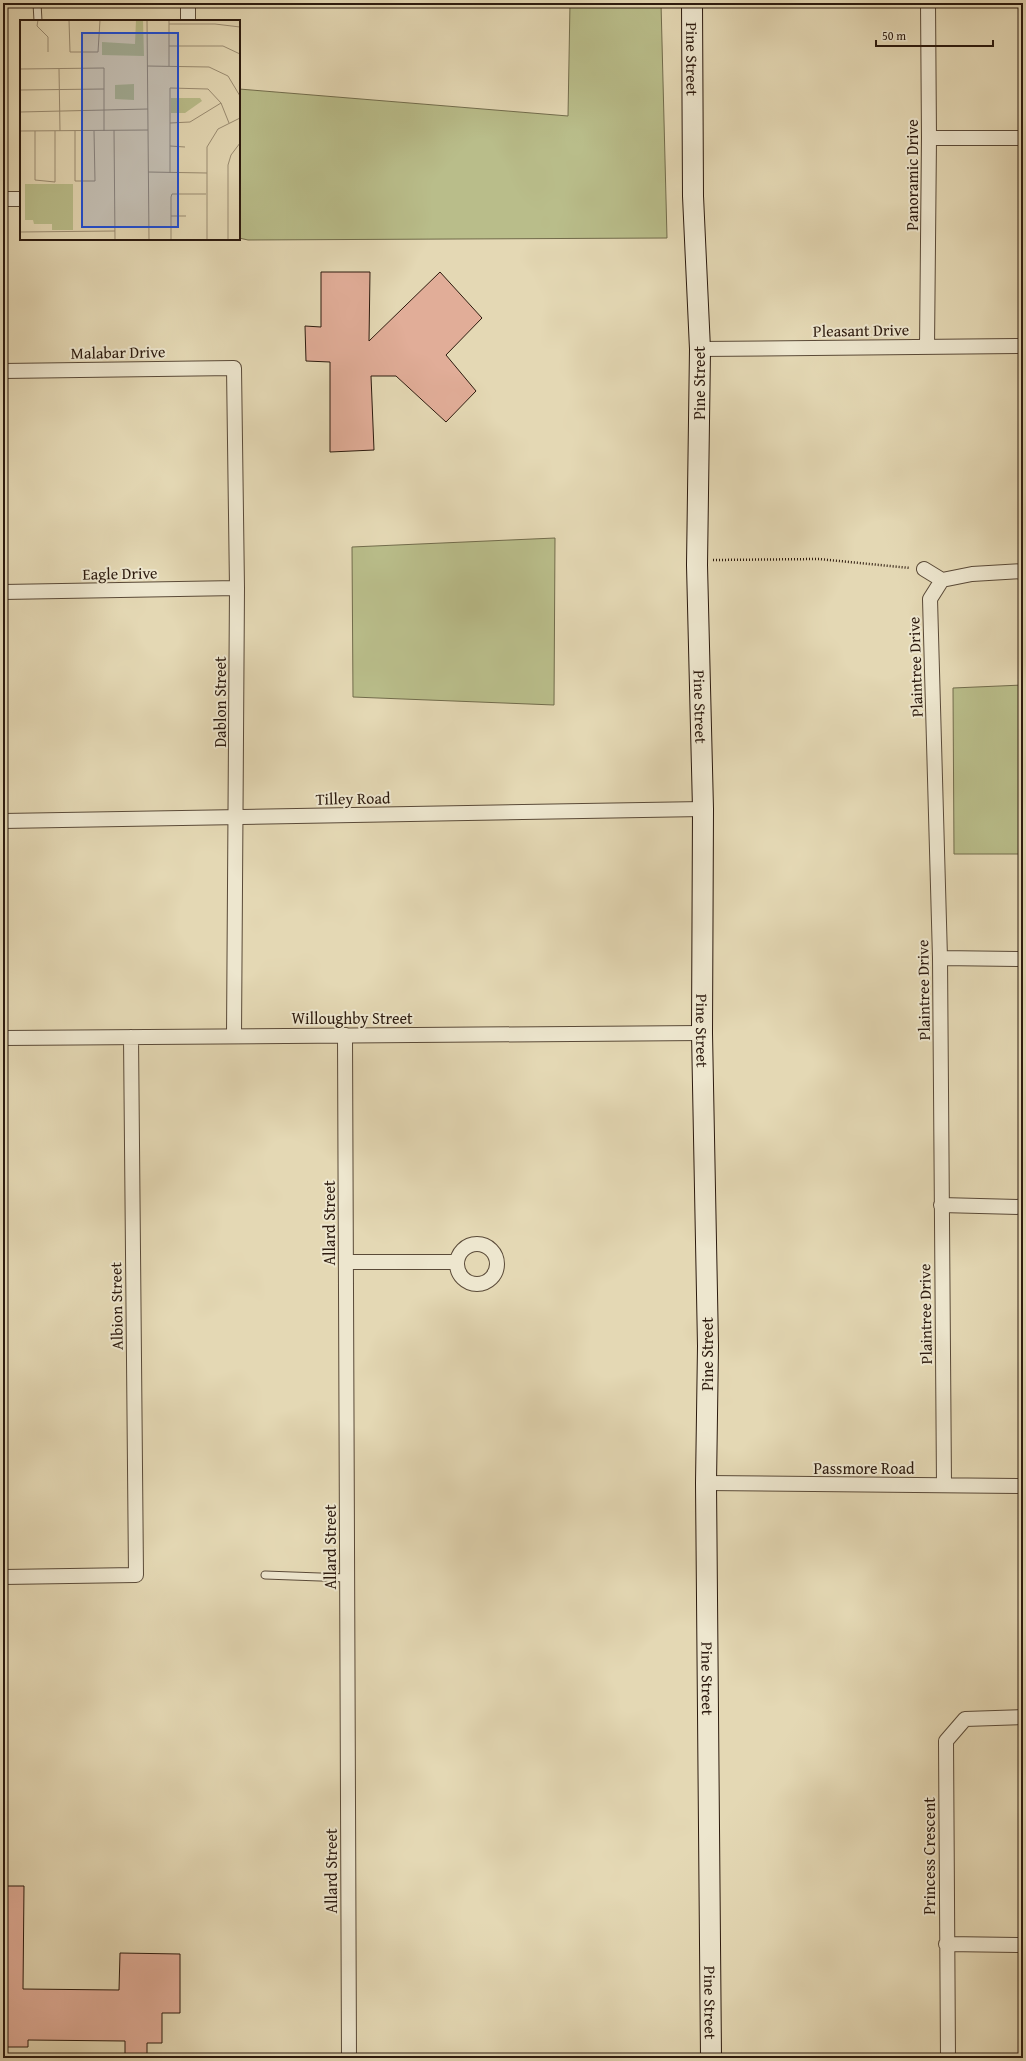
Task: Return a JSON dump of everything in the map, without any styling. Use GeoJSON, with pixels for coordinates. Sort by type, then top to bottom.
{"type":"FeatureCollection","features":[{"type":"Feature","properties":{"kind":"street"},"geometry":{"type":"LineString","coordinates":[[188,3],[188,20]]}},
{"type":"Feature","properties":{"kind":"street","name":"Panoramic Drive"},"geometry":{"type":"LineString","coordinates":[[927,347],[929,138],[928,3]]}},
{"type":"Feature","properties":{"kind":"street","name":"Pine Street"},"geometry":{"type":"LineString","coordinates":[[692,4],[693,196],[700,349],[697,560],[703,809],[702,1033],[708,1346],[706,1483],[711,2058]]}},
{"type":"Feature","properties":{"kind":"street"},"geometry":{"type":"LineString","coordinates":[[929,138],[1023,138]]}},
{"type":"Feature","properties":{"kind":"street"},"geometry":{"type":"LineString","coordinates":[[3,199],[20,199]]}},
{"type":"Feature","properties":{"kind":"street","name":"Pleasant Drive"},"geometry":{"type":"LineString","coordinates":[[700,349],[1023,346]]}},
{"type":"Feature","properties":{"kind":"street","name":"Malabar Drive"},"geometry":{"type":"LineString","coordinates":[[3,371],[234,368]]}},
{"type":"Feature","properties":{"kind":"street","name":"Dablon Street"},"geometry":{"type":"LineString","coordinates":[[234,368],[237,588],[234,1036]]}},
{"type":"Feature","properties":{"kind":"street"},"geometry":{"type":"LineString","coordinates":[[924,569],[942,580],[972,574],[1023,572]]}},
{"type":"Feature","properties":{"kind":"street","name":"Plaintree Drive"},"geometry":{"type":"LineString","coordinates":[[942,580],[930,599],[940,958],[944,1485]]}},
{"type":"Feature","properties":{"kind":"street","name":"Eagle Drive"},"geometry":{"type":"LineString","coordinates":[[3,592],[237,588]]}},
{"type":"Feature","properties":{"kind":"street","name":"Tilley Road"},"geometry":{"type":"LineString","coordinates":[[3,821],[703,809]]}},
{"type":"Feature","properties":{"kind":"street"},"geometry":{"type":"LineString","coordinates":[[940,958],[1023,959]]}},
{"type":"Feature","properties":{"kind":"street","name":"Willoughby Street"},"geometry":{"type":"LineString","coordinates":[[3,1038],[702,1033]]}},
{"type":"Feature","properties":{"kind":"street","name":"Allard Street"},"geometry":{"type":"LineString","coordinates":[[345,1035],[349,2058]]}},
{"type":"Feature","properties":{"kind":"street","name":"Albion Street"},"geometry":{"type":"LineString","coordinates":[[3,1577],[136,1575],[131,1037]]}},
{"type":"Feature","properties":{"kind":"street"},"geometry":{"type":"LineString","coordinates":[[941,1205],[1023,1207]]}},
{"type":"Feature","properties":{"kind":"street"},"geometry":{"type":"LineString","coordinates":[[346,1262],[457,1262]]}},
{"type":"Feature","properties":{"kind":"street","name":"Passmore Road"},"geometry":{"type":"LineString","coordinates":[[706,1483],[1023,1486]]}},
{"type":"Feature","properties":{"kind":"street","name":"Princess Crescent"},"geometry":{"type":"LineString","coordinates":[[948,2058],[946,1944],[946,1741],[965,1719],[1023,1718]]}},
{"type":"Feature","properties":{"kind":"street"},"geometry":{"type":"LineString","coordinates":[[946,1944],[1023,1945]]}},
{"type":"Feature","properties":{"kind":"lane"},"geometry":{"type":"LineString","coordinates":[[37,3],[38,20]]}},
{"type":"Feature","properties":{"kind":"lane"},"geometry":{"type":"LineString","coordinates":[[265,1575],[347,1578]]}},
{"type":"Feature","properties":{"kind":"path"},"geometry":{"type":"LineString","coordinates":[[627,3],[692,4]]}},
{"type":"Feature","properties":{"kind":"path"},"geometry":{"type":"LineString","coordinates":[[697,560],[819,559],[924,569]]}},
{"type":"Feature","properties":{"kind":"green space"},"geometry":{"type":"Polygon","coordinates":[[[570,3],[661,3],[667,238],[248,240],[240,238],[240,89],[568,116],[570,3]]]}},
{"type":"Feature","properties":{"kind":"green space"},"geometry":{"type":"Polygon","coordinates":[[[555,538],[554,705],[353,697],[352,547],[555,538]]]}},
{"type":"Feature","properties":{"kind":"green space"},"geometry":{"type":"Polygon","coordinates":[[[1023,685],[1023,854],[954,854],[953,688],[1023,685]]]}},
{"type":"Feature","properties":{"kind":"building"},"geometry":{"type":"Polygon","coordinates":[[[321,272],[370,272],[369,341],[440,272],[482,318],[446,355],[476,391],[446,422],[396,376],[371,376],[374,450],[330,452],[330,362],[306,361],[305,326],[321,327],[321,272]]]}},
{"type":"Feature","properties":{"kind":"building"},"geometry":{"type":"Polygon","coordinates":[[[3,1886],[24,1886],[23,1989],[119,1990],[120,1953],[180,1954],[180,2013],[162,2013],[162,2043],[147,2043],[147,2055],[125,2055],[125,2041],[28,2040],[28,2047],[3,2047],[3,1886]]]}}]}
